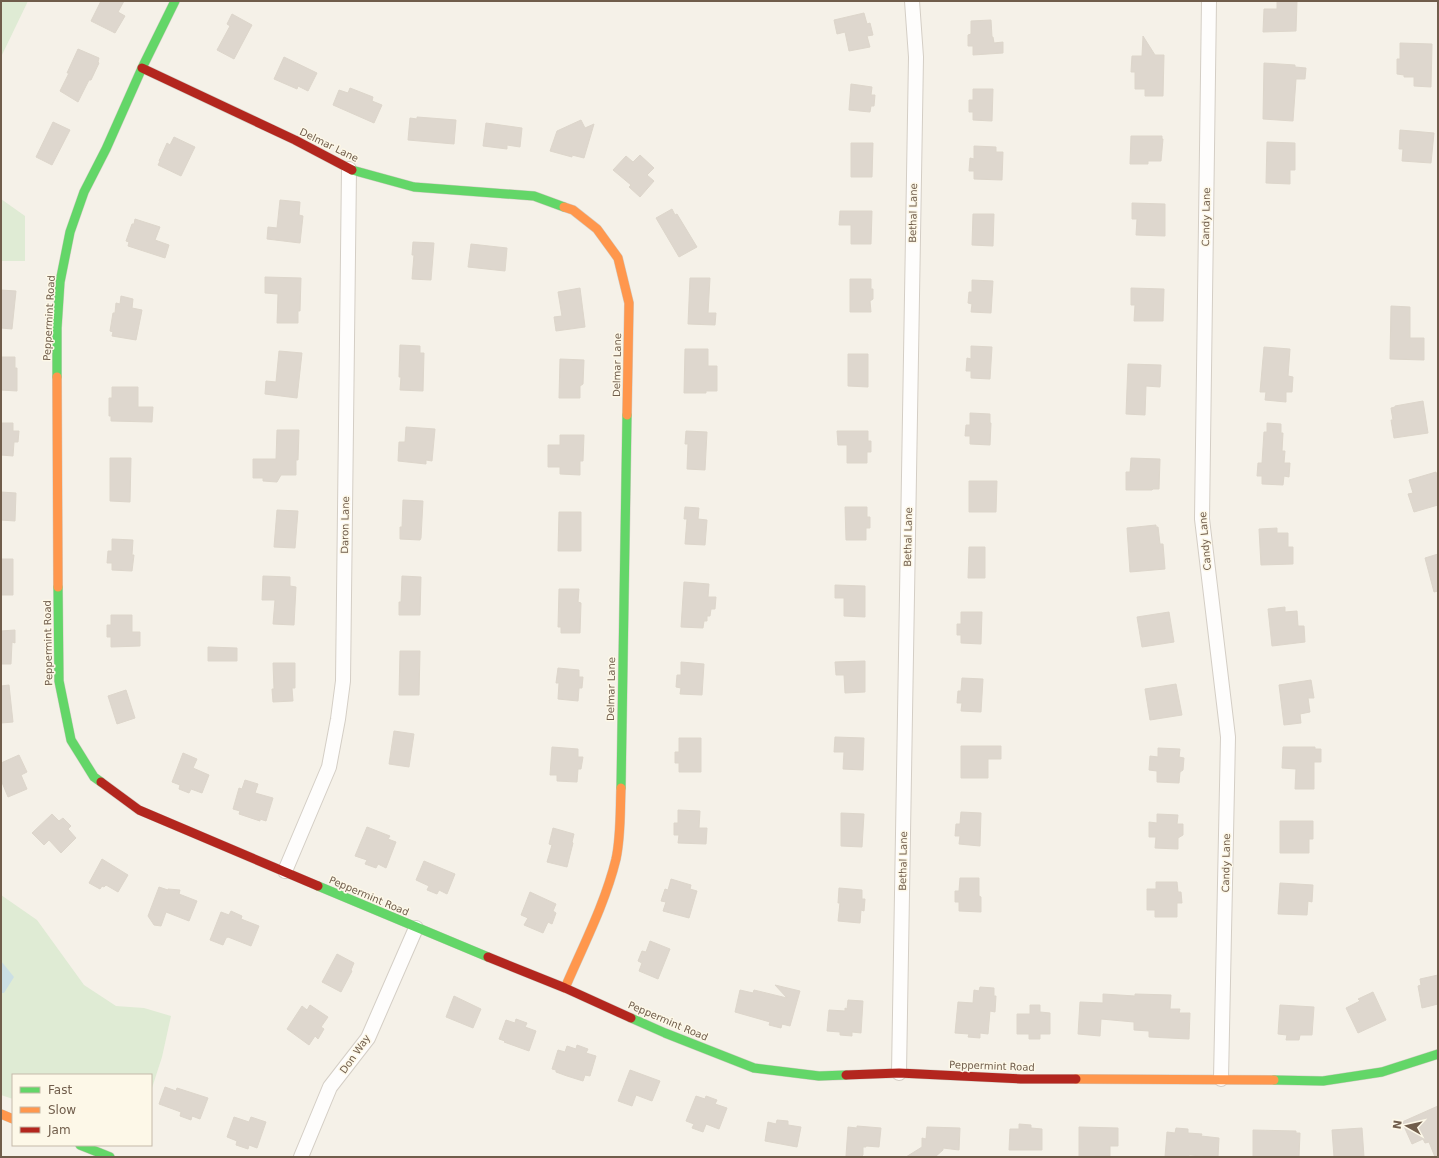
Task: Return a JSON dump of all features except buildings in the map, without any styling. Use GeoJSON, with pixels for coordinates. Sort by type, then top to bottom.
{"type":"FeatureCollection","features":[{"type":"Feature","properties":{"kind":"street","name":"Peppermint Road"},"geometry":{"type":"LineString","coordinates":[[175,1],[142,68],[106,149],[84,192],[70,232],[60,282],[57,328],[58,681],[71,740],[94,777],[139,810],[416,928],[564,988],[665,1033],[754,1068],[819,1076],[899,1073],[1021,1079],[1221,1079],[1323,1081],[1382,1072],[1438,1054]]}},
{"type":"Feature","properties":{"kind":"street","name":"Bethal Lane"},"geometry":{"type":"LineString","coordinates":[[899,1073],[916,57],[912,1]]}},
{"type":"Feature","properties":{"kind":"street","name":"Candy Lane"},"geometry":{"type":"LineString","coordinates":[[1209,1],[1202,520],[1228,737],[1221,1079]]}},
{"type":"Feature","properties":{"kind":"street","name":"Delmar Lane"},"geometry":{"type":"LineString","coordinates":[[142,68],[295,140],[349,169],[414,187],[534,196],[573,210],[597,229],[618,258],[629,302],[620,820],[616,858],[603,901],[564,988]]}},
{"type":"Feature","properties":{"kind":"street","name":"Daron Lane"},"geometry":{"type":"LineString","coordinates":[[285,871],[329,767],[343,682],[349,169]]}},
{"type":"Feature","properties":{"kind":"street","name":"Don Way"},"geometry":{"type":"LineString","coordinates":[[301,1157],[330,1087],[368,1038],[416,928]]}},
{"type":"Feature","properties":{"kind":"street"},"geometry":{"type":"LineString","coordinates":[[1,1114],[12,1119]]}},
{"type":"Feature","properties":{"kind":"street"},"geometry":{"type":"LineString","coordinates":[[82,1146],[110,1157]]}},
{"type":"Feature","properties":{"kind":"green space"},"geometry":{"type":"Polygon","coordinates":[[[1,1],[28,1],[1,57],[1,1]]]}},
{"type":"Feature","properties":{"kind":"green space"},"geometry":{"type":"Polygon","coordinates":[[[1,199],[25,216],[25,261],[1,261],[1,199]]]}},
{"type":"Feature","properties":{"kind":"green space"},"geometry":{"type":"Polygon","coordinates":[[[1,895],[37,920],[84,985],[116,1006],[144,1008],[171,1016],[162,1057],[152,1088],[152,1074],[12,1074],[12,1099],[1,1095],[1,895]]]}},
{"type":"Feature","properties":{"kind":"shaded area"},"geometry":{"type":"Polygon","coordinates":[[[1,961],[14,977],[4,993],[1,993],[1,961]]]}},
{"type":"Feature","properties":{"kind":"traffic: fast"},"geometry":{"type":"LineString","coordinates":[[57,377],[57,328],[60,282],[70,232],[84,192],[106,149],[142,68],[175,1]]}},
{"type":"Feature","properties":{"kind":"traffic: fast"},"geometry":{"type":"LineString","coordinates":[[352,170],[414,187],[534,196],[564,207]]}},
{"type":"Feature","properties":{"kind":"traffic: fast"},"geometry":{"type":"LineString","coordinates":[[621,788],[627,415]]}},
{"type":"Feature","properties":{"kind":"traffic: fast"},"geometry":{"type":"LineString","coordinates":[[58,587],[59,681],[71,740],[94,777],[101,782]]}},
{"type":"Feature","properties":{"kind":"traffic: fast"},"geometry":{"type":"LineString","coordinates":[[318,886],[488,957]]}},
{"type":"Feature","properties":{"kind":"traffic: fast"},"geometry":{"type":"LineString","coordinates":[[631,1018],[754,1068],[819,1076],[846,1075]]}},
{"type":"Feature","properties":{"kind":"traffic: fast"},"geometry":{"type":"LineString","coordinates":[[1274,1080],[1323,1081],[1382,1072],[1438,1054]]}},
{"type":"Feature","properties":{"kind":"traffic: fast"},"geometry":{"type":"LineString","coordinates":[[82,1146],[110,1157]]}},
{"type":"Feature","properties":{"kind":"traffic: slow"},"geometry":{"type":"LineString","coordinates":[[564,207],[573,210],[597,229],[618,258],[629,303],[627,415]]}},
{"type":"Feature","properties":{"kind":"traffic: slow"},"geometry":{"type":"LineString","coordinates":[[57,377],[58,587]]}},
{"type":"Feature","properties":{"kind":"traffic: slow"},"geometry":{"type":"LineString","coordinates":[[565,988],[593,925],[606,892],[616,859],[619,841],[621,788]]}},
{"type":"Feature","properties":{"kind":"traffic: slow"},"geometry":{"type":"LineString","coordinates":[[1076,1079],[1274,1080]]}},
{"type":"Feature","properties":{"kind":"traffic: slow"},"geometry":{"type":"LineString","coordinates":[[1,1114],[12,1119]]}},
{"type":"Feature","properties":{"kind":"traffic: jam"},"geometry":{"type":"LineString","coordinates":[[142,68],[295,140],[352,170]]}},
{"type":"Feature","properties":{"kind":"traffic: jam"},"geometry":{"type":"LineString","coordinates":[[101,782],[139,810],[318,886]]}},
{"type":"Feature","properties":{"kind":"traffic: jam"},"geometry":{"type":"LineString","coordinates":[[488,957],[565,988],[631,1018]]}},
{"type":"Feature","properties":{"kind":"traffic: jam"},"geometry":{"type":"LineString","coordinates":[[846,1075],[899,1073],[1021,1079],[1076,1079]]}}]}
